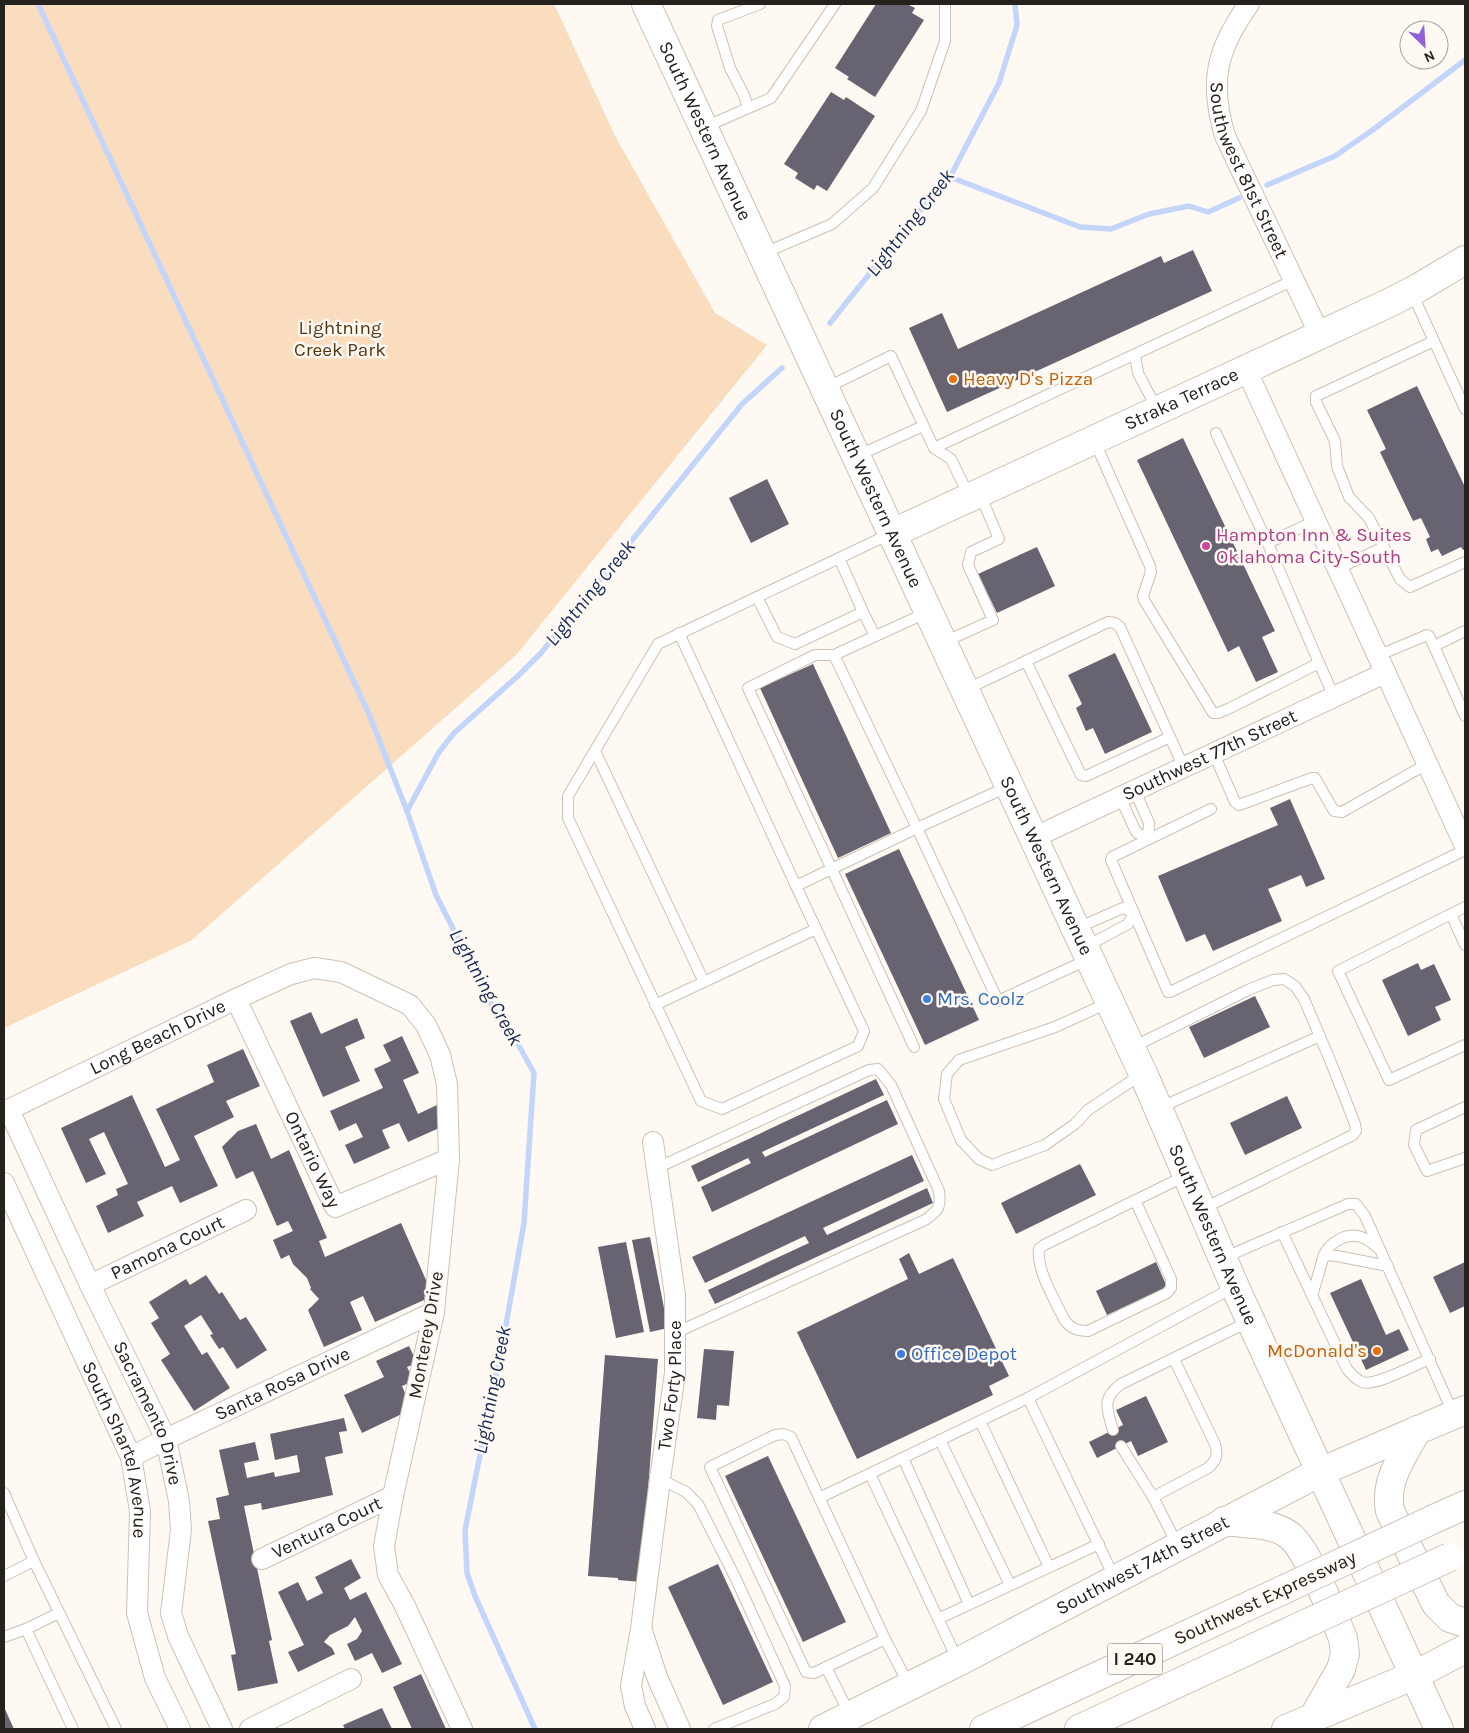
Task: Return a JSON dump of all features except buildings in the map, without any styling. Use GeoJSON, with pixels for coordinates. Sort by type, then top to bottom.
{"type":"FeatureCollection","features":[{"type":"Feature","properties":{"kind":"main road","name":"South Western Avenue"},"geometry":{"type":"LineString","coordinates":[[646,4],[1110,1002],[1158,1108],[1234,1287],[1439,1729]]}},
{"type":"Feature","properties":{"kind":"main road","name":"Straka Terrace"},"geometry":{"type":"LineString","coordinates":[[893,533],[1411,292],[1465,260]]}},
{"type":"Feature","properties":{"kind":"main road","name":"Southwest 74th Street"},"geometry":{"type":"LineString","coordinates":[[823,1729],[843,1723],[909,1686],[1320,1472],[1459,1412]]}},
{"type":"Feature","properties":{"kind":"main road"},"geometry":{"type":"LineString","coordinates":[[1417,1430],[1392,1478],[1388,1495],[1390,1511],[1436,1604],[1450,1618],[1465,1623]]}},
{"type":"Feature","properties":{"kind":"main road","name":"Southwest Expressway"},"geometry":{"type":"LineString","coordinates":[[984,1729],[1465,1505]]}},
{"type":"Feature","properties":{"kind":"main road"},"geometry":{"type":"LineString","coordinates":[[1224,1521],[1273,1528],[1289,1534],[1303,1549],[1343,1638],[1345,1654],[1341,1669],[1313,1718]]}},
{"type":"Feature","properties":{"kind":"main road","name":"I 240"},"geometry":{"type":"LineString","coordinates":[[1079,1729],[1458,1553]]}},
{"type":"Feature","properties":{"kind":"main road"},"geometry":{"type":"LineString","coordinates":[[1287,1729],[1415,1675],[1465,1649]]}},
{"type":"Feature","properties":{"kind":"street","name":"Southwest 81st Street"},"geometry":{"type":"LineString","coordinates":[[1249,4],[1228,36],[1221,54],[1217,89],[1219,114],[1226,136],[1320,335]]}},
{"type":"Feature","properties":{"kind":"street"},"geometry":{"type":"LineString","coordinates":[[1246,369],[1465,848]]}},
{"type":"Feature","properties":{"kind":"street","name":"Southwest 77th Street"},"geometry":{"type":"LineString","coordinates":[[1033,838],[1334,697],[1381,665]]}},
{"type":"Feature","properties":{"kind":"street","name":"Long Beach Drive"},"geometry":{"type":"LineString","coordinates":[[6,1111],[292,974],[314,968]]}},
{"type":"Feature","properties":{"kind":"street","name":"Monterey Drive"},"geometry":{"type":"LineString","coordinates":[[314,968],[341,972],[410,1005],[426,1025],[440,1055],[447,1084],[449,1159],[434,1312],[393,1496],[384,1546],[388,1575],[405,1606],[462,1729]]}},
{"type":"Feature","properties":{"kind":"street","name":"Ontario Way"},"geometry":{"type":"LineString","coordinates":[[236,1000],[335,1207],[449,1159]]}},
{"type":"Feature","properties":{"kind":"street","name":"Sacramento Drive"},"geometry":{"type":"LineString","coordinates":[[6,1111],[166,1439],[179,1501],[181,1530],[171,1613],[178,1636],[222,1729]]}},
{"type":"Feature","properties":{"kind":"street","name":"Two Forty Place"},"geometry":{"type":"LineString","coordinates":[[645,1729],[635,1706],[631,1686],[642,1629],[675,1374],[675,1295],[653,1142]]}},
{"type":"Feature","properties":{"kind":"street","name":"South Shartel Avenue"},"geometry":{"type":"LineString","coordinates":[[4,1183],[131,1458],[140,1511],[136,1613],[155,1678],[180,1729]]}},
{"type":"Feature","properties":{"kind":"street","name":"Pamona Court"},"geometry":{"type":"LineString","coordinates":[[90,1285],[246,1210]]}},
{"type":"Feature","properties":{"kind":"street","name":"Santa Rosa Drive"},"geometry":{"type":"LineString","coordinates":[[131,1458],[166,1439],[434,1312]]}},
{"type":"Feature","properties":{"kind":"street","name":"Ventura Court"},"geometry":{"type":"LineString","coordinates":[[262,1559],[393,1496]]}},
{"type":"Feature","properties":{"kind":"street","name":"Two Forty Place"},"geometry":{"type":"LineString","coordinates":[[642,1629],[657,1678],[680,1729]]}},
{"type":"Feature","properties":{"kind":"street"},"geometry":{"type":"LineString","coordinates":[[250,1729],[351,1679]]}},
{"type":"Feature","properties":{"kind":"lane"},"geometry":{"type":"LineString","coordinates":[[748,108],[744,95],[730,68],[717,26],[718,20],[760,4]]}},
{"type":"Feature","properties":{"kind":"lane"},"geometry":{"type":"LineString","coordinates":[[704,128],[771,98],[836,4]]}},
{"type":"Feature","properties":{"kind":"lane"},"geometry":{"type":"LineString","coordinates":[[763,253],[832,224],[873,188],[921,111],[945,40],[945,4]]}},
{"type":"Feature","properties":{"kind":"lane"},"geometry":{"type":"LineString","coordinates":[[934,448],[1294,280]]}},
{"type":"Feature","properties":{"kind":"lane"},"geometry":{"type":"LineString","coordinates":[[1411,292],[1465,408]]}},
{"type":"Feature","properties":{"kind":"lane"},"geometry":{"type":"LineString","coordinates":[[1434,341],[1316,396],[1320,410],[1335,441],[1337,466],[1349,497],[1369,518],[1400,580],[1410,587],[1465,562]]}},
{"type":"Feature","properties":{"kind":"lane"},"geometry":{"type":"LineString","coordinates":[[1135,355],[1138,373],[1157,410]]}},
{"type":"Feature","properties":{"kind":"lane"},"geometry":{"type":"LineString","coordinates":[[825,388],[891,356],[934,448],[951,459],[999,539],[971,552],[968,566],[993,620],[943,642]]}},
{"type":"Feature","properties":{"kind":"lane"},"geometry":{"type":"LineString","coordinates":[[857,456],[923,426]]}},
{"type":"Feature","properties":{"kind":"lane"},"geometry":{"type":"LineString","coordinates":[[1216,433],[1268,543],[1334,697]]}},
{"type":"Feature","properties":{"kind":"lane"},"geometry":{"type":"LineString","coordinates":[[1094,439],[1150,566],[1143,596],[1144,600],[1213,713],[1230,708],[1318,663]]}},
{"type":"Feature","properties":{"kind":"lane"},"geometry":{"type":"LineString","coordinates":[[1268,543],[1315,521]]}},
{"type":"Feature","properties":{"kind":"lane"},"geometry":{"type":"LineString","coordinates":[[679,633],[864,1031],[858,1046],[722,1109],[701,1101],[568,818],[568,796],[658,644],[679,633],[893,533]]}},
{"type":"Feature","properties":{"kind":"lane"},"geometry":{"type":"LineString","coordinates":[[1337,569],[1384,547]]}},
{"type":"Feature","properties":{"kind":"lane"},"geometry":{"type":"LineString","coordinates":[[839,558],[875,636]]}},
{"type":"Feature","properties":{"kind":"lane"},"geometry":{"type":"LineString","coordinates":[[757,597],[777,637],[795,644],[863,612]]}},
{"type":"Feature","properties":{"kind":"lane"},"geometry":{"type":"LineString","coordinates":[[914,1047],[748,688],[815,655],[834,655],[929,611]]}},
{"type":"Feature","properties":{"kind":"lane"},"geometry":{"type":"LineString","coordinates":[[965,690],[1108,622],[1115,623],[1120,627],[1184,768]]}},
{"type":"Feature","properties":{"kind":"lane"},"geometry":{"type":"LineString","coordinates":[[1434,646],[1465,631]]}},
{"type":"Feature","properties":{"kind":"lane"},"geometry":{"type":"LineString","coordinates":[[1381,665],[1427,635],[1429,636],[1465,716]]}},
{"type":"Feature","properties":{"kind":"lane"},"geometry":{"type":"LineString","coordinates":[[834,655],[998,1001],[1083,945],[1128,924],[1134,913]]}},
{"type":"Feature","properties":{"kind":"lane"},"geometry":{"type":"LineString","coordinates":[[1026,661],[1081,775],[1086,776],[1170,737]]}},
{"type":"Feature","properties":{"kind":"lane"},"geometry":{"type":"LineString","coordinates":[[595,751],[704,982]]}},
{"type":"Feature","properties":{"kind":"lane"},"geometry":{"type":"LineString","coordinates":[[1214,754],[1235,802],[1239,805],[1306,779],[1315,778],[1334,811],[1338,812],[1342,812],[1428,764]]}},
{"type":"Feature","properties":{"kind":"lane"},"geometry":{"type":"LineString","coordinates":[[796,886],[1009,786]]}},
{"type":"Feature","properties":{"kind":"lane"},"geometry":{"type":"LineString","coordinates":[[1128,794],[1136,832],[1148,839]]}},
{"type":"Feature","properties":{"kind":"lane"},"geometry":{"type":"LineString","coordinates":[[1128,794],[1149,823],[1148,839]]}},
{"type":"Feature","properties":{"kind":"lane"},"geometry":{"type":"LineString","coordinates":[[1211,809],[1112,857],[1111,860],[1168,992],[1465,848]]}},
{"type":"Feature","properties":{"kind":"lane"},"geometry":{"type":"LineString","coordinates":[[1465,907],[1338,971],[1389,1080],[1465,1045]]}},
{"type":"Feature","properties":{"kind":"lane"},"geometry":{"type":"LineString","coordinates":[[1083,945],[1123,908],[1134,913]]}},
{"type":"Feature","properties":{"kind":"lane"},"geometry":{"type":"LineString","coordinates":[[1451,914],[1465,945]]}},
{"type":"Feature","properties":{"kind":"lane"},"geometry":{"type":"LineString","coordinates":[[655,1005],[816,929]]}},
{"type":"Feature","properties":{"kind":"lane"},"geometry":{"type":"LineString","coordinates":[[1131,1048],[1248,990],[1273,980],[1284,979],[1295,986],[1304,999],[1352,1115],[1356,1131],[1353,1136],[1201,1209]]}},
{"type":"Feature","properties":{"kind":"lane"},"geometry":{"type":"LineString","coordinates":[[1110,1002],[1055,1027],[959,1060],[947,1074],[944,1099],[961,1140],[979,1159],[992,1165],[1045,1145],[1075,1124],[1088,1110],[1143,1074]]}},
{"type":"Feature","properties":{"kind":"lane"},"geometry":{"type":"LineString","coordinates":[[1158,1108],[1320,1036]]}},
{"type":"Feature","properties":{"kind":"lane"},"geometry":{"type":"LineString","coordinates":[[657,1168],[869,1070],[878,1069],[891,1085],[939,1191],[940,1204],[936,1213],[925,1220],[675,1333]]}},
{"type":"Feature","properties":{"kind":"lane"},"geometry":{"type":"LineString","coordinates":[[1465,1107],[1416,1130],[1414,1145],[1427,1172],[1465,1158]]}},
{"type":"Feature","properties":{"kind":"lane"},"geometry":{"type":"LineString","coordinates":[[1135,1200],[1171,1279],[1170,1288],[1167,1293],[1088,1330],[1080,1331],[1072,1328],[1065,1321],[1041,1268],[1038,1249],[1135,1200],[1186,1175]]}},
{"type":"Feature","properties":{"kind":"lane"},"geometry":{"type":"LineString","coordinates":[[1222,1258],[1348,1204],[1356,1204],[1365,1216],[1430,1358],[1459,1412]]}},
{"type":"Feature","properties":{"kind":"lane"},"geometry":{"type":"LineString","coordinates":[[1282,1232],[1347,1369],[1352,1375],[1364,1382],[1374,1382],[1430,1358]]}},
{"type":"Feature","properties":{"kind":"lane"},"geometry":{"type":"LineString","coordinates":[[1312,1296],[1324,1255],[1327,1248],[1335,1242],[1354,1236],[1364,1238],[1381,1251]]}},
{"type":"Feature","properties":{"kind":"lane"},"geometry":{"type":"LineString","coordinates":[[1324,1255],[1388,1266]]}},
{"type":"Feature","properties":{"kind":"lane"},"geometry":{"type":"LineString","coordinates":[[819,1498],[1028,1398],[1234,1287]]}},
{"type":"Feature","properties":{"kind":"lane"},"geometry":{"type":"LineString","coordinates":[[1114,1430],[1108,1412],[1107,1400],[1112,1391],[1121,1384],[1250,1321]]}},
{"type":"Feature","properties":{"kind":"lane"},"geometry":{"type":"LineString","coordinates":[[1152,1497],[1208,1468],[1214,1463],[1218,1454],[1216,1444],[1174,1359]]}},
{"type":"Feature","properties":{"kind":"lane"},"geometry":{"type":"LineString","coordinates":[[1028,1398],[1115,1580]]}},
{"type":"Feature","properties":{"kind":"lane"},"geometry":{"type":"LineString","coordinates":[[980,1421],[1049,1567]]}},
{"type":"Feature","properties":{"kind":"lane"},"geometry":{"type":"LineString","coordinates":[[885,1639],[814,1673],[806,1672],[710,1467],[775,1435],[784,1434],[791,1437],[885,1639],[909,1686]]}},
{"type":"Feature","properties":{"kind":"lane"},"geometry":{"type":"LineString","coordinates":[[940,1440],[1010,1585]]}},
{"type":"Feature","properties":{"kind":"lane"},"geometry":{"type":"LineString","coordinates":[[1121,1446],[1152,1497],[1178,1547]]}},
{"type":"Feature","properties":{"kind":"lane"},"geometry":{"type":"LineString","coordinates":[[903,1458],[969,1604]]}},
{"type":"Feature","properties":{"kind":"lane"},"geometry":{"type":"LineString","coordinates":[[870,1474],[958,1662]]}},
{"type":"Feature","properties":{"kind":"lane"},"geometry":{"type":"LineString","coordinates":[[660,1479],[686,1492],[698,1504],[735,1577],[786,1686],[784,1697],[775,1704],[714,1729]]}},
{"type":"Feature","properties":{"kind":"lane"},"geometry":{"type":"LineString","coordinates":[[4,1493],[34,1562],[116,1729]]}},
{"type":"Feature","properties":{"kind":"lane"},"geometry":{"type":"LineString","coordinates":[[938,1619],[1099,1544]]}},
{"type":"Feature","properties":{"kind":"lane"},"geometry":{"type":"LineString","coordinates":[[4,1576],[34,1562]]}},
{"type":"Feature","properties":{"kind":"lane"},"geometry":{"type":"LineString","coordinates":[[4,1637],[59,1613]]}},
{"type":"Feature","properties":{"kind":"lane"},"geometry":{"type":"LineString","coordinates":[[26,1629],[73,1729]]}},
{"type":"Feature","properties":{"kind":"lane"},"geometry":{"type":"LineString","coordinates":[[826,1667],[843,1723]]}},
{"type":"Feature","properties":{"kind":"green space","name":"Lightning Creek Park"},"geometry":{"type":"Polygon","coordinates":[[[4,4],[554,4],[615,136],[715,313],[767,345],[516,655],[192,940],[4,1028],[4,4]]]}},
{"type":"Feature","properties":{"kind":"waterway","name":"Lightning Creek"},"geometry":{"type":"LineString","coordinates":[[38,4],[369,714],[407,811],[436,895],[494,1010],[509,1028],[534,1073],[524,1223],[506,1325],[465,1530],[467,1573],[475,1596],[535,1729]]}},
{"type":"Feature","properties":{"kind":"waterway","name":"Lightning Creek"},"geometry":{"type":"LineString","coordinates":[[830,323],[935,192],[950,177],[999,83],[1017,25],[1015,4]]}},
{"type":"Feature","properties":{"kind":"waterway"},"geometry":{"type":"LineString","coordinates":[[1267,185],[1335,156],[1465,60]]}},
{"type":"Feature","properties":{"kind":"waterway"},"geometry":{"type":"LineString","coordinates":[[950,177],[1080,227],[1111,229],[1149,214],[1189,206],[1208,212],[1239,198]]}},
{"type":"Feature","properties":{"kind":"waterway","name":"Lightning Creek"},"geometry":{"type":"LineString","coordinates":[[407,811],[439,752],[454,733],[541,653],[742,404],[782,368]]}},
{"type":"Feature","properties":{"kind":"place","name":"Heavy D's Pizza"},"geometry":{"type":"Point","coordinates":[953,379]}},
{"type":"Feature","properties":{"kind":"place","name":"Hampton Inn & Suites Oklahoma City-South"},"geometry":{"type":"Point","coordinates":[1206,546]}},
{"type":"Feature","properties":{"kind":"place","name":"Mrs. Coolz"},"geometry":{"type":"Point","coordinates":[927,999]}},
{"type":"Feature","properties":{"kind":"place","name":"McDonald's"},"geometry":{"type":"Point","coordinates":[1377,1351]}},
{"type":"Feature","properties":{"kind":"place","name":"Office Depot"},"geometry":{"type":"Point","coordinates":[901,1354]}}]}
